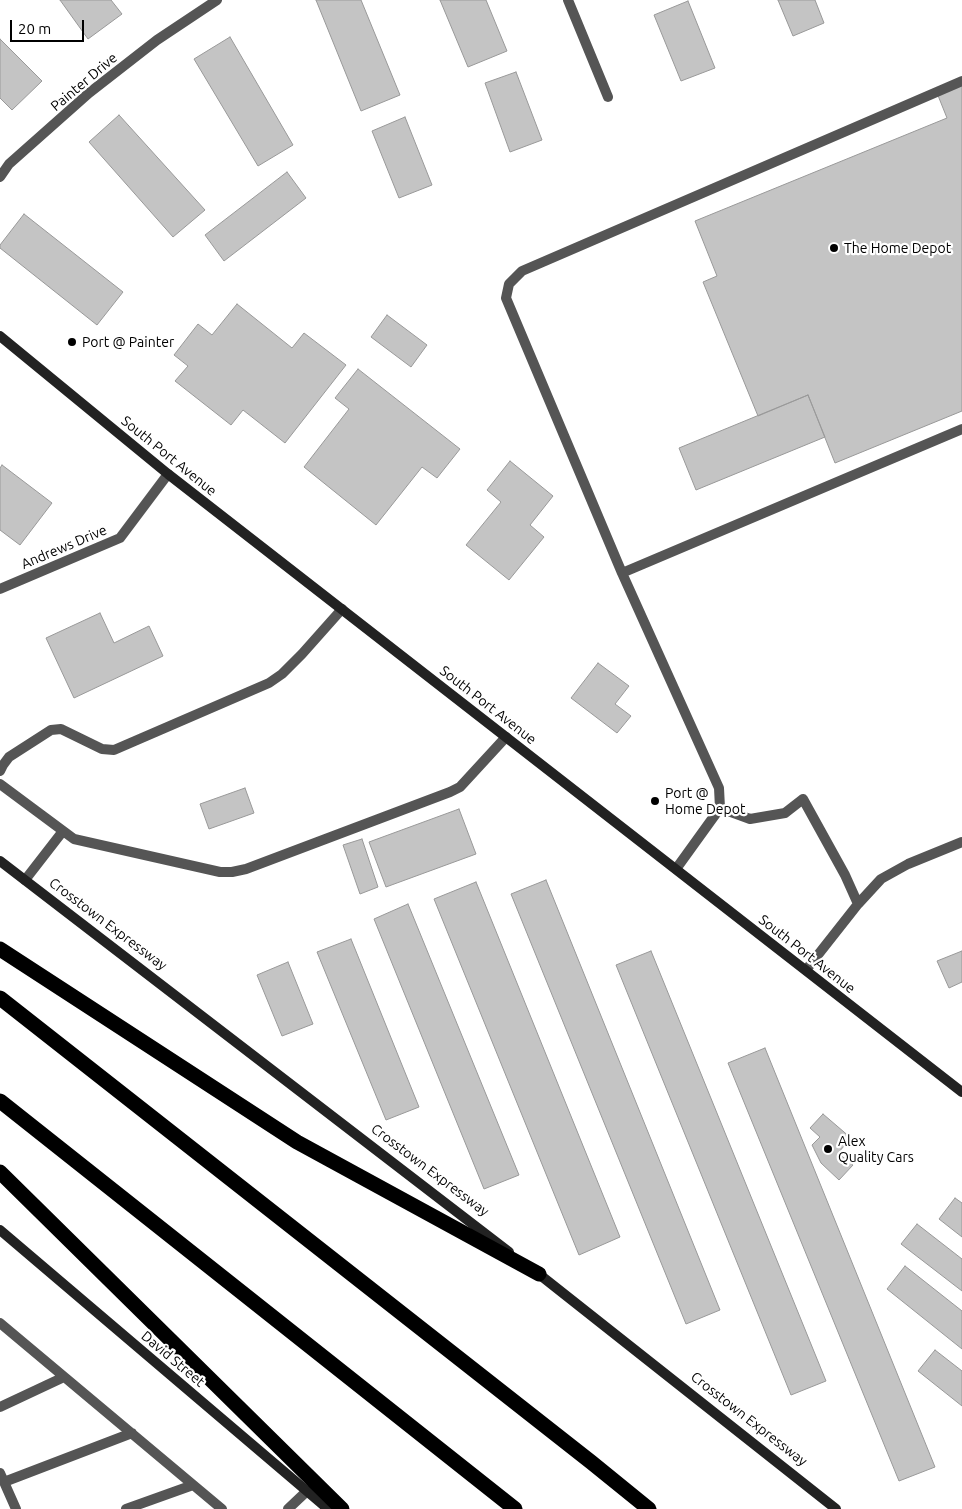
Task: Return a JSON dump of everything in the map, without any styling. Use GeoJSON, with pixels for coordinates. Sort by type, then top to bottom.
{"type":"FeatureCollection","features":[{"type":"Feature","properties":{"kind":"highway"},"geometry":{"type":"LineString","coordinates":[[0,949],[297,1142],[539,1274]]}},
{"type":"Feature","properties":{"kind":"highway"},"geometry":{"type":"LineString","coordinates":[[0,998],[649,1509]]}},
{"type":"Feature","properties":{"kind":"highway"},"geometry":{"type":"LineString","coordinates":[[0,1101],[515,1509]]}},
{"type":"Feature","properties":{"kind":"highway"},"geometry":{"type":"LineString","coordinates":[[0,1172],[342,1509]]}},
{"type":"Feature","properties":{"kind":"main road","name":"South Port Avenue"},"geometry":{"type":"LineString","coordinates":[[0,336],[168,474],[962,1092]]}},
{"type":"Feature","properties":{"kind":"main road","name":"Crosstown Expressway"},"geometry":{"type":"LineString","coordinates":[[0,861],[539,1274],[836,1509]]}},
{"type":"Feature","properties":{"kind":"main road","name":"David Street"},"geometry":{"type":"LineString","coordinates":[[0,1230],[328,1509]]}},
{"type":"Feature","properties":{"kind":"main road"},"geometry":{"type":"LineString","coordinates":[[819,1509],[820,1496]]}},
{"type":"Feature","properties":{"kind":"street","name":"Painter Drive"},"geometry":{"type":"LineString","coordinates":[[0,177],[9,164],[89,93],[157,40],[217,0]]}},
{"type":"Feature","properties":{"kind":"street"},"geometry":{"type":"LineString","coordinates":[[568,0],[608,97]]}},
{"type":"Feature","properties":{"kind":"street"},"geometry":{"type":"LineString","coordinates":[[676,869],[720,808],[719,788],[622,573],[506,298],[509,284],[522,272],[962,81]]}},
{"type":"Feature","properties":{"kind":"street"},"geometry":{"type":"LineString","coordinates":[[622,573],[962,429]]}},
{"type":"Feature","properties":{"kind":"street","name":"Andrews Drive"},"geometry":{"type":"LineString","coordinates":[[0,589],[120,538],[168,474]]}},
{"type":"Feature","properties":{"kind":"street"},"geometry":{"type":"LineString","coordinates":[[0,771],[9,757],[51,730],[61,730],[102,749],[114,750],[269,683],[282,674],[295,661],[342,609]]}},
{"type":"Feature","properties":{"kind":"street"},"geometry":{"type":"LineString","coordinates":[[0,784],[74,839],[220,872],[246,869],[450,792],[460,787],[506,737]]}},
{"type":"Feature","properties":{"kind":"street"},"geometry":{"type":"LineString","coordinates":[[720,808],[750,819],[785,813],[803,799],[858,904]]}},
{"type":"Feature","properties":{"kind":"street"},"geometry":{"type":"LineString","coordinates":[[25,880],[64,831]]}},
{"type":"Feature","properties":{"kind":"street"},"geometry":{"type":"LineString","coordinates":[[806,970],[858,904],[881,879],[908,864],[962,842]]}},
{"type":"Feature","properties":{"kind":"street"},"geometry":{"type":"LineString","coordinates":[[0,1323],[222,1509]]}},
{"type":"Feature","properties":{"kind":"street"},"geometry":{"type":"LineString","coordinates":[[0,1407],[64,1377]]}},
{"type":"Feature","properties":{"kind":"street"},"geometry":{"type":"LineString","coordinates":[[16,1509],[2,1477],[132,1433]]}},
{"type":"Feature","properties":{"kind":"street"},"geometry":{"type":"LineString","coordinates":[[126,1509],[193,1485]]}},
{"type":"Feature","properties":{"kind":"street"},"geometry":{"type":"LineString","coordinates":[[288,1509],[307,1491]]}},
{"type":"Feature","properties":{"kind":"building"},"geometry":{"type":"Polygon","coordinates":[[[60,0],[111,0],[122,14],[88,39],[60,0]]]}},
{"type":"Feature","properties":{"kind":"building"},"geometry":{"type":"Polygon","coordinates":[[[316,0],[361,0],[400,95],[361,111],[316,0]]]}},
{"type":"Feature","properties":{"kind":"building"},"geometry":{"type":"Polygon","coordinates":[[[440,0],[486,0],[507,51],[468,67],[440,0]]]}},
{"type":"Feature","properties":{"kind":"building"},"geometry":{"type":"Polygon","coordinates":[[[778,0],[815,0],[824,23],[793,36],[778,0]]]}},
{"type":"Feature","properties":{"kind":"building"},"geometry":{"type":"Polygon","coordinates":[[[688,1],[715,68],[681,81],[654,15],[688,1]]]}},
{"type":"Feature","properties":{"kind":"building"},"geometry":{"type":"Polygon","coordinates":[[[230,37],[293,145],[258,166],[194,59],[230,37]]]}},
{"type":"Feature","properties":{"kind":"building"},"geometry":{"type":"Polygon","coordinates":[[[0,39],[42,81],[12,110],[0,98],[0,39]]]}},
{"type":"Feature","properties":{"kind":"building"},"geometry":{"type":"Polygon","coordinates":[[[516,72],[542,140],[510,152],[485,83],[516,72]]]}},
{"type":"Feature","properties":{"kind":"building","name":"The Home Depot"},"geometry":{"type":"Polygon","coordinates":[[[962,83],[962,411],[835,463],[808,395],[758,416],[703,282],[717,276],[695,221],[947,118],[937,93],[962,83]]]}},
{"type":"Feature","properties":{"kind":"building"},"geometry":{"type":"Polygon","coordinates":[[[119,115],[205,210],[173,237],[89,142],[119,115]]]}},
{"type":"Feature","properties":{"kind":"building"},"geometry":{"type":"Polygon","coordinates":[[[405,117],[432,185],[399,198],[372,131],[405,117]]]}},
{"type":"Feature","properties":{"kind":"building"},"geometry":{"type":"Polygon","coordinates":[[[287,172],[306,198],[224,261],[205,235],[287,172]]]}},
{"type":"Feature","properties":{"kind":"building"},"geometry":{"type":"Polygon","coordinates":[[[24,214],[123,292],[97,325],[0,248],[0,245],[24,214]]]}},
{"type":"Feature","properties":{"kind":"building"},"geometry":{"type":"Polygon","coordinates":[[[237,304],[292,348],[304,333],[346,365],[285,443],[243,410],[231,425],[175,381],[188,366],[174,355],[198,324],[212,335],[237,304]]]}},
{"type":"Feature","properties":{"kind":"building"},"geometry":{"type":"Polygon","coordinates":[[[387,315],[427,345],[411,367],[371,337],[387,315]]]}},
{"type":"Feature","properties":{"kind":"building"},"geometry":{"type":"Polygon","coordinates":[[[358,369],[460,449],[437,478],[422,467],[376,525],[304,467],[349,409],[335,398],[358,369]]]}},
{"type":"Feature","properties":{"kind":"building"},"geometry":{"type":"Polygon","coordinates":[[[808,395],[825,437],[696,490],[679,448],[808,395]]]}},
{"type":"Feature","properties":{"kind":"building"},"geometry":{"type":"Polygon","coordinates":[[[510,461],[553,496],[530,525],[544,537],[509,580],[466,545],[501,502],[487,490],[510,461]]]}},
{"type":"Feature","properties":{"kind":"building"},"geometry":{"type":"Polygon","coordinates":[[[2,465],[52,503],[20,545],[0,530],[0,468],[2,465]]]}},
{"type":"Feature","properties":{"kind":"building"},"geometry":{"type":"Polygon","coordinates":[[[100,613],[114,643],[149,626],[163,656],[74,698],[46,638],[100,613]]]}},
{"type":"Feature","properties":{"kind":"building"},"geometry":{"type":"Polygon","coordinates":[[[598,663],[629,686],[615,704],[631,716],[617,733],[571,698],[598,663]]]}},
{"type":"Feature","properties":{"kind":"building"},"geometry":{"type":"Polygon","coordinates":[[[245,788],[254,813],[209,829],[200,804],[245,788]]]}},
{"type":"Feature","properties":{"kind":"building"},"geometry":{"type":"Polygon","coordinates":[[[459,809],[476,854],[386,887],[369,842],[459,809]]]}},
{"type":"Feature","properties":{"kind":"building"},"geometry":{"type":"Polygon","coordinates":[[[362,839],[378,887],[360,894],[343,845],[362,839]]]}},
{"type":"Feature","properties":{"kind":"building"},"geometry":{"type":"Polygon","coordinates":[[[546,880],[720,1310],[686,1324],[511,894],[546,880]]]}},
{"type":"Feature","properties":{"kind":"building"},"geometry":{"type":"Polygon","coordinates":[[[476,882],[620,1237],[579,1255],[434,899],[476,882]]]}},
{"type":"Feature","properties":{"kind":"building"},"geometry":{"type":"Polygon","coordinates":[[[408,904],[519,1175],[484,1189],[374,919],[408,904]]]}},
{"type":"Feature","properties":{"kind":"building"},"geometry":{"type":"Polygon","coordinates":[[[351,939],[419,1107],[386,1120],[317,952],[351,939]]]}},
{"type":"Feature","properties":{"kind":"building"},"geometry":{"type":"Polygon","coordinates":[[[651,951],[826,1381],[791,1395],[616,965],[651,951]]]}},
{"type":"Feature","properties":{"kind":"building"},"geometry":{"type":"Polygon","coordinates":[[[962,951],[962,982],[949,988],[937,961],[962,951]]]}},
{"type":"Feature","properties":{"kind":"building"},"geometry":{"type":"Polygon","coordinates":[[[288,962],[313,1024],[282,1036],[257,975],[288,962]]]}},
{"type":"Feature","properties":{"kind":"building"},"geometry":{"type":"Polygon","coordinates":[[[765,1048],[935,1467],[899,1481],[728,1063],[765,1048]]]}},
{"type":"Feature","properties":{"kind":"building","name":"Alex Quality Cars"},"geometry":{"type":"Polygon","coordinates":[[[823,1114],[851,1138],[838,1153],[853,1165],[839,1180],[821,1163],[812,1145],[820,1137],[810,1128],[823,1114]]]}},
{"type":"Feature","properties":{"kind":"building"},"geometry":{"type":"Polygon","coordinates":[[[955,1198],[962,1203],[962,1237],[939,1219],[955,1198]]]}},
{"type":"Feature","properties":{"kind":"building"},"geometry":{"type":"Polygon","coordinates":[[[917,1224],[962,1259],[962,1291],[901,1244],[917,1224]]]}},
{"type":"Feature","properties":{"kind":"building"},"geometry":{"type":"Polygon","coordinates":[[[905,1266],[962,1311],[962,1349],[887,1289],[905,1266]]]}},
{"type":"Feature","properties":{"kind":"building"},"geometry":{"type":"Polygon","coordinates":[[[935,1350],[962,1371],[962,1406],[918,1371],[935,1350]]]}},
{"type":"Feature","properties":{"kind":"place","name":"The Home Depot"},"geometry":{"type":"Point","coordinates":[834,248]}},
{"type":"Feature","properties":{"kind":"place","name":"Port @ Painter"},"geometry":{"type":"Point","coordinates":[72,342]}},
{"type":"Feature","properties":{"kind":"place","name":"Port @ Home Depot"},"geometry":{"type":"Point","coordinates":[655,801]}},
{"type":"Feature","properties":{"kind":"place","name":"Alex Quality Cars"},"geometry":{"type":"Point","coordinates":[828,1149]}}]}
